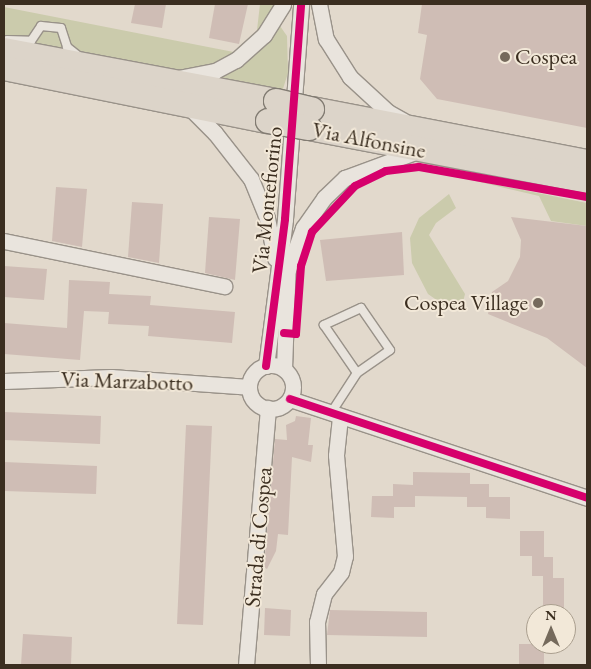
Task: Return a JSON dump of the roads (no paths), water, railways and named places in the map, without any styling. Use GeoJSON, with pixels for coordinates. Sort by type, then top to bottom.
{"type":"FeatureCollection","features":[{"type":"Feature","properties":{"kind":"main road","name":"Via Alfonsine"},"geometry":{"type":"LineString","coordinates":[[4,50],[153,79],[272,111],[420,140],[587,181]]}},
{"type":"Feature","properties":{"kind":"main road","name":"Via Alfonsine"},"geometry":{"type":"LineString","coordinates":[[4,68],[187,105],[272,111]]}},
{"type":"Feature","properties":{"kind":"main road","name":"Via Alfonsine"},"geometry":{"type":"LineString","coordinates":[[420,140],[587,162]]}},
{"type":"Feature","properties":{"kind":"street"},"geometry":{"type":"LineString","coordinates":[[153,79],[215,71],[236,60],[264,35],[283,4]]}},
{"type":"Feature","properties":{"kind":"street","name":"Via Montefiorino"},"geometry":{"type":"LineString","coordinates":[[290,399],[293,386],[284,369],[283,269],[301,4]]}},
{"type":"Feature","properties":{"kind":"street","name":"Via Montefiorino"},"geometry":{"type":"LineString","coordinates":[[300,37],[305,4]]}},
{"type":"Feature","properties":{"kind":"street"},"geometry":{"type":"LineString","coordinates":[[283,269],[303,228],[324,198],[346,178],[420,140],[350,77],[326,39],[318,4]]}},
{"type":"Feature","properties":{"kind":"street"},"geometry":{"type":"LineString","coordinates":[[187,105],[215,133],[251,179],[267,218],[283,269]]}},
{"type":"Feature","properties":{"kind":"street"},"geometry":{"type":"LineString","coordinates":[[4,241],[224,286]]}},
{"type":"Feature","properties":{"kind":"street","name":"Via Montefiorino"},"geometry":{"type":"LineString","coordinates":[[266,366],[283,269]]}},
{"type":"Feature","properties":{"kind":"street"},"geometry":{"type":"LineString","coordinates":[[284,369],[266,366],[256,371],[250,386],[257,403],[268,408],[281,407],[290,399],[587,498]]}},
{"type":"Feature","properties":{"kind":"street","name":"Via Marzabotto"},"geometry":{"type":"LineString","coordinates":[[4,381],[111,377],[250,386]]}},
{"type":"Feature","properties":{"kind":"street","name":"Strada di Cospea"},"geometry":{"type":"LineString","coordinates":[[246,665],[268,408]]}},
{"type":"Feature","properties":{"kind":"street"},"geometry":{"type":"LineString","coordinates":[[318,665],[317,622],[324,594],[341,572],[346,556],[336,455],[336,414]]}},
{"type":"Feature","properties":{"kind":"lane"},"geometry":{"type":"LineString","coordinates":[[4,43],[8,39],[30,41],[41,26],[61,28],[67,47],[93,68]]}},
{"type":"Feature","properties":{"kind":"lane"},"geometry":{"type":"LineString","coordinates":[[336,414],[357,373],[390,350],[361,308],[324,325],[357,373]]}},
{"type":"Feature","properties":{"kind":"place","name":"Cospea"},"geometry":{"type":"Point","coordinates":[505,57]}},
{"type":"Feature","properties":{"kind":"place","name":"Cospea Village"},"geometry":{"type":"Point","coordinates":[538,303]}}]}
